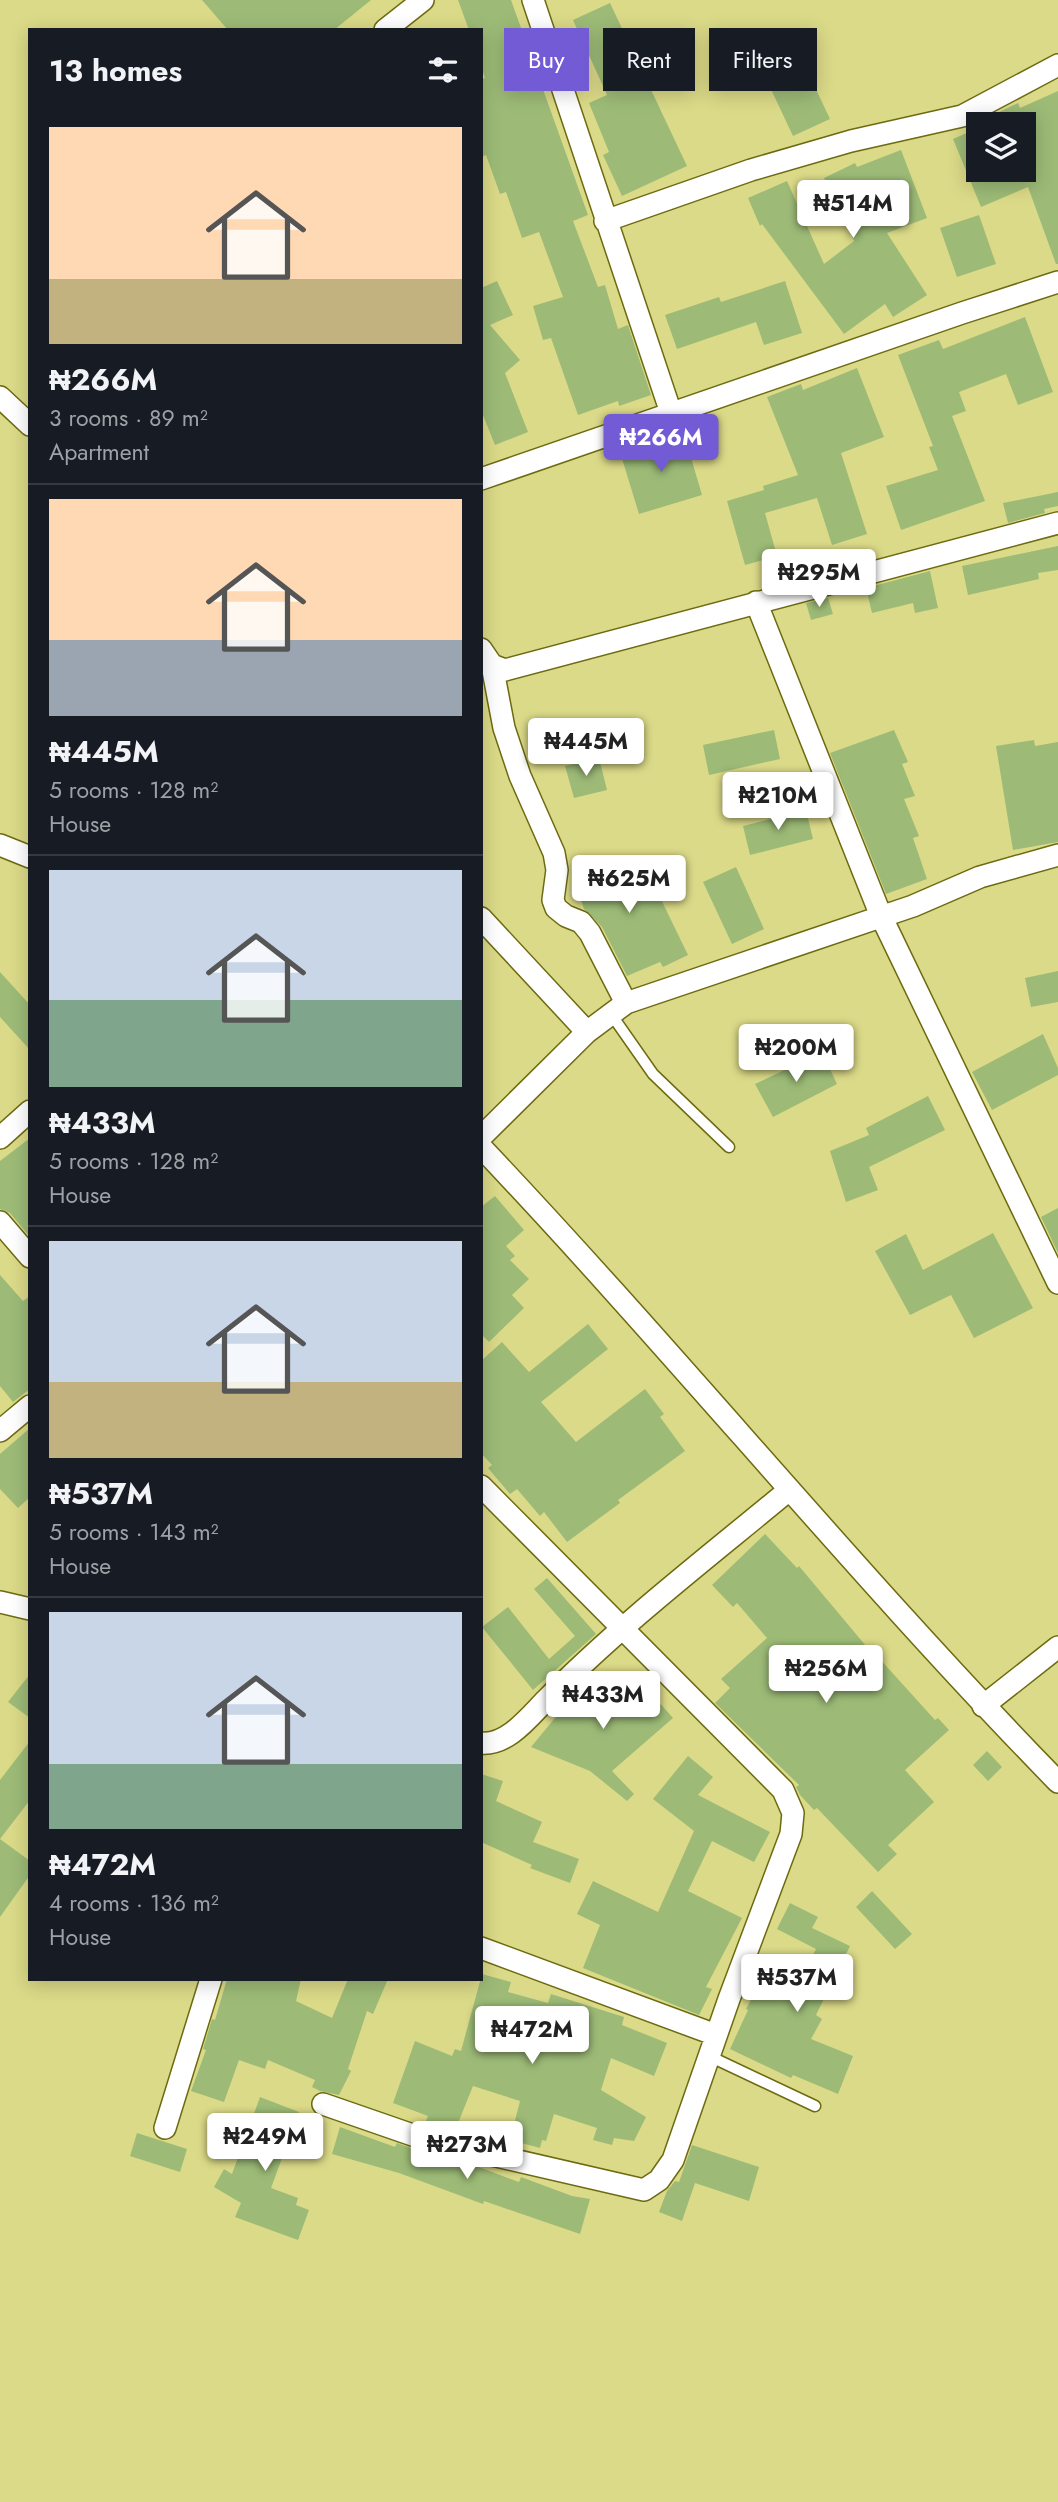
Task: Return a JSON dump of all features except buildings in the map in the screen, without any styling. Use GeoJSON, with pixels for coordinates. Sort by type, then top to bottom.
{"type":"FeatureCollection","features":[{"type":"Feature","properties":{"kind":"street"},"geometry":{"type":"LineString","coordinates":[[388,28],[423,0]]}},
{"type":"Feature","properties":{"kind":"street"},"geometry":{"type":"LineString","coordinates":[[533,0],[671,413]]}},
{"type":"Feature","properties":{"kind":"street"},"geometry":{"type":"LineString","coordinates":[[605,221],[751,170],[851,141],[962,116],[1058,65]]}},
{"type":"Feature","properties":{"kind":"street"},"geometry":{"type":"LineString","coordinates":[[483,478],[1058,282]]}},
{"type":"Feature","properties":{"kind":"street"},"geometry":{"type":"LineString","coordinates":[[0,397],[28,423]]}},
{"type":"Feature","properties":{"kind":"street"},"geometry":{"type":"LineString","coordinates":[[486,657],[505,670],[756,601],[1058,523]]}},
{"type":"Feature","properties":{"kind":"street"},"geometry":{"type":"LineString","coordinates":[[756,601],[881,916],[1058,1283]]}},
{"type":"Feature","properties":{"kind":"street"},"geometry":{"type":"LineString","coordinates":[[486,657],[504,729],[520,776],[554,853],[557,870],[553,900],[556,908],[581,922],[590,933],[618,1008]]}},
{"type":"Feature","properties":{"kind":"street"},"geometry":{"type":"LineString","coordinates":[[0,845],[28,856]]}},
{"type":"Feature","properties":{"kind":"street"},"geometry":{"type":"LineString","coordinates":[[483,1135],[587,1032],[618,1008],[912,906],[980,877],[1058,855]]}},
{"type":"Feature","properties":{"kind":"street"},"geometry":{"type":"LineString","coordinates":[[483,920],[587,1032]]}},
{"type":"Feature","properties":{"kind":"street"},"geometry":{"type":"LineString","coordinates":[[0,1138],[28,1113]]}},
{"type":"Feature","properties":{"kind":"street"},"geometry":{"type":"LineString","coordinates":[[483,1149],[559,1229],[984,1706],[1058,1782]]}},
{"type":"Feature","properties":{"kind":"street"},"geometry":{"type":"LineString","coordinates":[[0,1222],[28,1255]]}},
{"type":"Feature","properties":{"kind":"street"},"geometry":{"type":"LineString","coordinates":[[0,1431],[28,1408]]}},
{"type":"Feature","properties":{"kind":"street"},"geometry":{"type":"LineString","coordinates":[[323,2104],[427,2140],[644,2190],[659,2180],[673,2160],[791,1833],[793,1813],[783,1790],[483,1490]]}},
{"type":"Feature","properties":{"kind":"street"},"geometry":{"type":"LineString","coordinates":[[483,1743],[492,1744],[518,1728],[622,1629],[789,1490]]}},
{"type":"Feature","properties":{"kind":"street"},"geometry":{"type":"LineString","coordinates":[[3,1607],[28,1609]]}},
{"type":"Feature","properties":{"kind":"street"},"geometry":{"type":"LineString","coordinates":[[984,1706],[1058,1647]]}},
{"type":"Feature","properties":{"kind":"street"},"geometry":{"type":"LineString","coordinates":[[483,1949],[716,2035]]}},
{"type":"Feature","properties":{"kind":"street"},"geometry":{"type":"LineString","coordinates":[[165,2128],[210,1981]]}},
{"type":"Feature","properties":{"kind":"lane"},"geometry":{"type":"LineString","coordinates":[[618,1008],[653,1074],[729,1147]]}},
{"type":"Feature","properties":{"kind":"lane"},"geometry":{"type":"LineString","coordinates":[[709,2056],[815,2106]]}}]}
